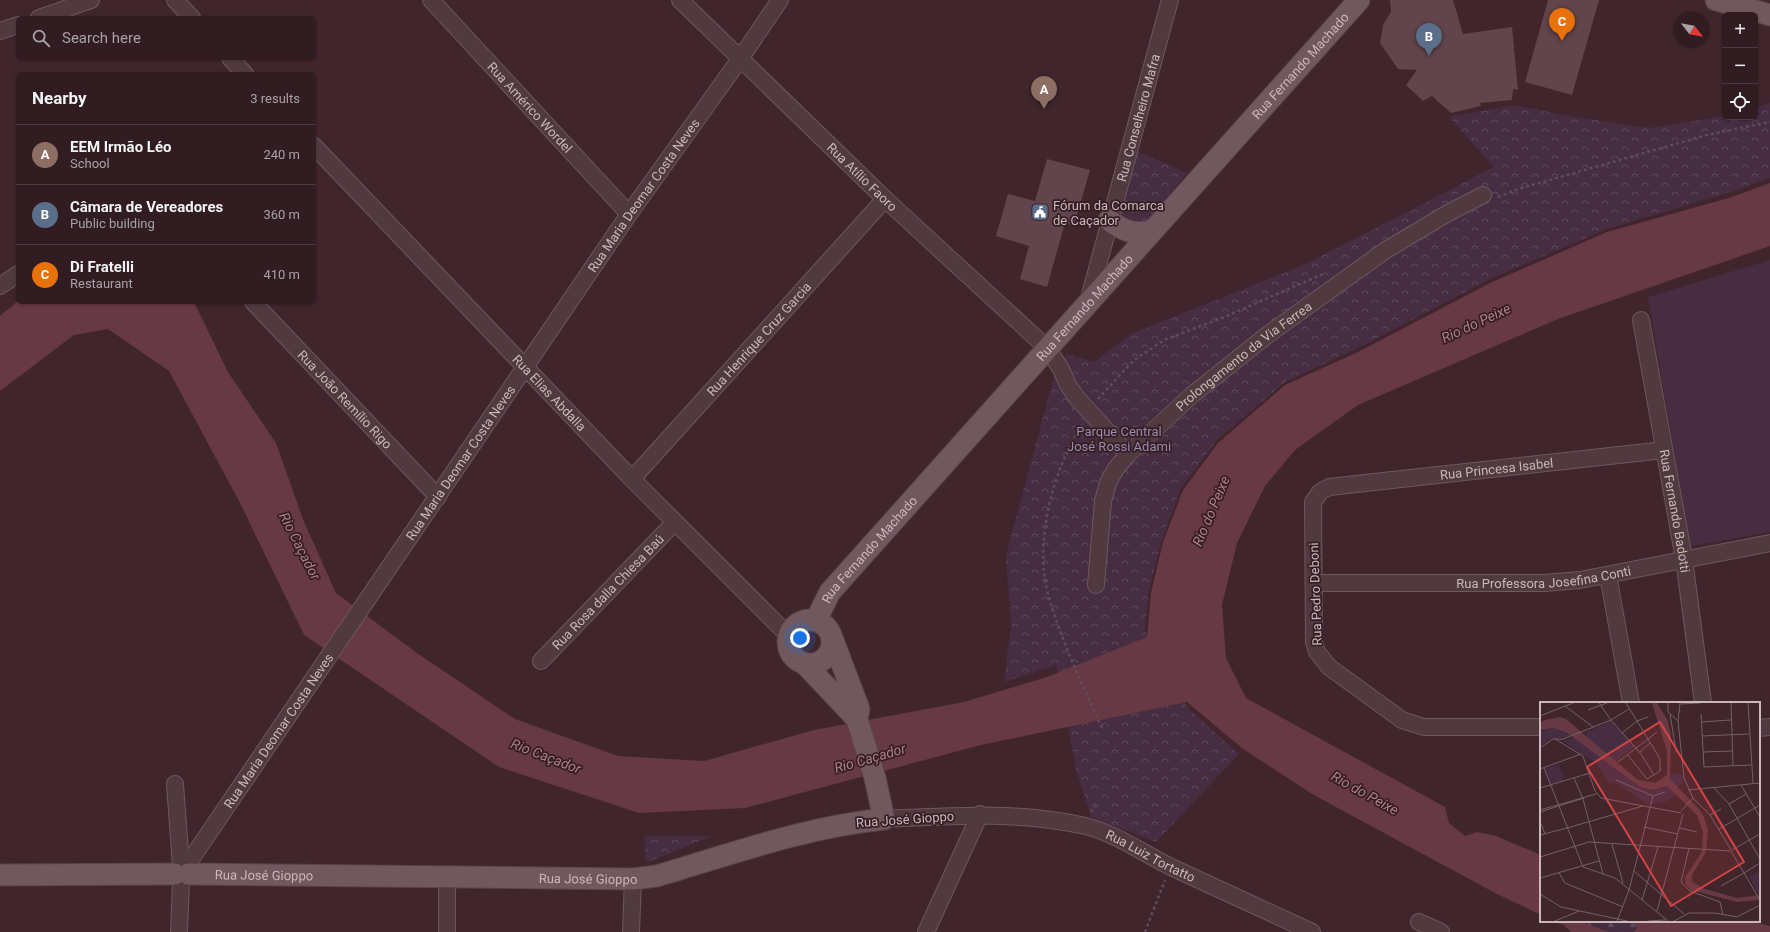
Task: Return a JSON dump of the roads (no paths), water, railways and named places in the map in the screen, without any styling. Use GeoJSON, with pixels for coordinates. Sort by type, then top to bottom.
{"type":"FeatureCollection","features":[{"type":"Feature","properties":{"kind":"main road","name":"Rua Fernando Machado"},"geometry":{"type":"LineString","coordinates":[[816,620],[830,592],[1359,0]]}},
{"type":"Feature","properties":{"kind":"main road"},"geometry":{"type":"LineString","coordinates":[[1716,0],[1770,15]]}},
{"type":"Feature","properties":{"kind":"main road"},"geometry":{"type":"LineString","coordinates":[[1109,220],[1128,232],[1140,234],[1151,231]]}},
{"type":"Feature","properties":{"kind":"main road"},"geometry":{"type":"LineString","coordinates":[[858,721],[804,663],[793,655],[788,643],[789,636],[796,624],[802,621],[816,620],[828,629],[832,635],[858,709],[858,721],[875,778],[884,819]]}},
{"type":"Feature","properties":{"kind":"main road"},"geometry":{"type":"LineString","coordinates":[[804,663],[810,664],[823,659],[831,649],[832,635]]}},
{"type":"Feature","properties":{"kind":"main road","name":"Rua José Gioppo"},"geometry":{"type":"LineString","coordinates":[[0,875],[182,873],[633,879],[657,876],[797,835],[858,821],[884,819]]}},
{"type":"Feature","properties":{"kind":"street"},"geometry":{"type":"LineString","coordinates":[[45,16],[91,0]]}},
{"type":"Feature","properties":{"kind":"street"},"geometry":{"type":"LineString","coordinates":[[175,0],[190,16]]}},
{"type":"Feature","properties":{"kind":"street","name":"Rua Américo Wordel"},"geometry":{"type":"LineString","coordinates":[[431,0],[629,214]]}},
{"type":"Feature","properties":{"kind":"street","name":"Rua Atílio Faoro"},"geometry":{"type":"LineString","coordinates":[[680,0],[885,199],[1048,349],[1062,369],[1068,385],[1077,398],[1128,454]]}},
{"type":"Feature","properties":{"kind":"street","name":"Rua Maria Deomar Costa Neves"},"geometry":{"type":"LineString","coordinates":[[182,873],[629,214],[740,59],[780,0]]}},
{"type":"Feature","properties":{"kind":"street","name":"Rua Conselheiro Mafra"},"geometry":{"type":"LineString","coordinates":[[1087,306],[1109,220],[1170,0]]}},
{"type":"Feature","properties":{"kind":"street"},"geometry":{"type":"LineString","coordinates":[[0,31],[16,26]]}},
{"type":"Feature","properties":{"kind":"street"},"geometry":{"type":"LineString","coordinates":[[232,60],[244,72]]}},
{"type":"Feature","properties":{"kind":"street","name":"Rua Elias Abdalla"},"geometry":{"type":"LineString","coordinates":[[316,148],[674,523],[789,636]]}},
{"type":"Feature","properties":{"kind":"street","name":"Prolongamento da Via Ferrea"},"geometry":{"type":"LineString","coordinates":[[1096,585],[1103,500],[1108,483],[1115,470],[1128,454],[1192,395],[1266,336],[1386,250],[1483,195]]}},
{"type":"Feature","properties":{"kind":"street","name":"Rua Henrique Cruz Garcia"},"geometry":{"type":"LineString","coordinates":[[632,479],[885,199]]}},
{"type":"Feature","properties":{"kind":"street"},"geometry":{"type":"LineString","coordinates":[[0,286],[16,275]]}},
{"type":"Feature","properties":{"kind":"street","name":"Rua João Remílio Rigo"},"geometry":{"type":"LineString","coordinates":[[255,304],[438,497]]}},
{"type":"Feature","properties":{"kind":"street","name":"Rua Fernando Badotti"},"geometry":{"type":"LineString","coordinates":[[1641,320],[1684,559],[1703,702]]}},
{"type":"Feature","properties":{"kind":"street","name":"Rua Princesa Isabel"},"geometry":{"type":"LineString","coordinates":[[1329,487],[1664,450]]}},
{"type":"Feature","properties":{"kind":"street","name":"Rua Pedro Deboni"},"geometry":{"type":"LineString","coordinates":[[1329,487],[1320,492],[1313,502],[1314,642],[1318,652],[1329,667],[1402,720],[1424,727],[1540,727]]}},
{"type":"Feature","properties":{"kind":"street","name":"Rua Rosa dalla Chiesa Baú"},"geometry":{"type":"LineString","coordinates":[[541,661],[674,523]]}},
{"type":"Feature","properties":{"kind":"street","name":"Rua Professora Josefina Conti"},"geometry":{"type":"LineString","coordinates":[[1314,583],[1544,583],[1580,580],[1770,543]]}},
{"type":"Feature","properties":{"kind":"street"},"geometry":{"type":"LineString","coordinates":[[1608,575],[1632,702]]}},
{"type":"Feature","properties":{"kind":"street"},"geometry":{"type":"LineString","coordinates":[[1760,728],[1770,727]]}},
{"type":"Feature","properties":{"kind":"street"},"geometry":{"type":"LineString","coordinates":[[175,784],[182,873],[179,932]]}},
{"type":"Feature","properties":{"kind":"street"},"geometry":{"type":"LineString","coordinates":[[926,932],[980,814]]}},
{"type":"Feature","properties":{"kind":"street","name":"Rua José Gioppo"},"geometry":{"type":"LineString","coordinates":[[884,819],[980,814]]}},
{"type":"Feature","properties":{"kind":"street","name":"Rua Luiz Tortatto"},"geometry":{"type":"LineString","coordinates":[[980,814],[1040,818],[1082,825],[1118,837],[1170,866],[1312,932]]}},
{"type":"Feature","properties":{"kind":"street"},"geometry":{"type":"LineString","coordinates":[[447,877],[447,932]]}},
{"type":"Feature","properties":{"kind":"street"},"geometry":{"type":"LineString","coordinates":[[631,932],[633,879]]}},
{"type":"Feature","properties":{"kind":"street"},"geometry":{"type":"LineString","coordinates":[[1419,922],[1441,932]]}},
{"type":"Feature","properties":{"kind":"water"},"geometry":{"type":"Polygon","coordinates":[[[1770,183],[1770,246],[1558,319],[1358,405],[1295,450],[1265,486],[1237,543],[1222,605],[1226,658],[1246,698],[1445,807],[1449,823],[1465,836],[1477,832],[1496,836],[1540,855],[1540,915],[1495,893],[1312,794],[1243,749],[1187,702],[981,745],[745,808],[639,813],[499,767],[304,635],[240,503],[169,371],[108,329],[74,335],[0,391],[0,316],[16,303],[16,304],[195,304],[228,372],[276,443],[304,522],[336,593],[417,653],[515,719],[618,756],[704,761],[814,730],[964,702],[1047,677],[1147,637],[1151,593],[1163,542],[1183,490],[1218,443],[1285,385],[1358,352],[1490,283],[1607,232],[1732,197],[1770,183]]]}},
{"type":"Feature","properties":{"kind":"water"},"geometry":{"type":"Polygon","coordinates":[[[1556,922],[1583,922],[1609,932],[1571,932],[1565,926],[1556,922]]]}},
{"type":"Feature","properties":{"kind":"water"},"geometry":{"type":"Polygon","coordinates":[[[1634,922],[1752,922],[1770,926],[1770,932],[1633,932],[1637,928],[1634,922]]]}},
{"type":"Feature","properties":{"kind":"place","name":"Di Fratelli"},"geometry":{"type":"Point","coordinates":[1562,41]}},
{"type":"Feature","properties":{"kind":"place","name":"Câmara de Vereadores"},"geometry":{"type":"Point","coordinates":[1429,56]}},
{"type":"Feature","properties":{"kind":"place","name":"EEM Irmão Léo"},"geometry":{"type":"Point","coordinates":[1044,109]}},
{"type":"Feature","properties":{"kind":"place","name":"Fórum da Comarca de Caçador"},"geometry":{"type":"Point","coordinates":[1040,212]}},
{"type":"Feature","properties":{"kind":"water label","name":"Rio do Peixe"},"geometry":{"type":"Point","coordinates":[1476,323]}},
{"type":"Feature","properties":{"kind":"water label","name":"Rio do Peixe"},"geometry":{"type":"Point","coordinates":[1211,511]}},
{"type":"Feature","properties":{"kind":"water label","name":"Rio Caçador"},"geometry":{"type":"Point","coordinates":[300,546]}},
{"type":"Feature","properties":{"kind":"water label","name":"Rio Caçador"},"geometry":{"type":"Point","coordinates":[546,756]}},
{"type":"Feature","properties":{"kind":"water label","name":"Rio Caçador"},"geometry":{"type":"Point","coordinates":[870,758]}},
{"type":"Feature","properties":{"kind":"water label","name":"Rio do Peixe"},"geometry":{"type":"Point","coordinates":[1365,793]}},
{"type":"Feature","properties":{"kind":"park label","name":"Parque Central José Rossi Adami"},"geometry":{"type":"Point","coordinates":[1119,438]}}]}
